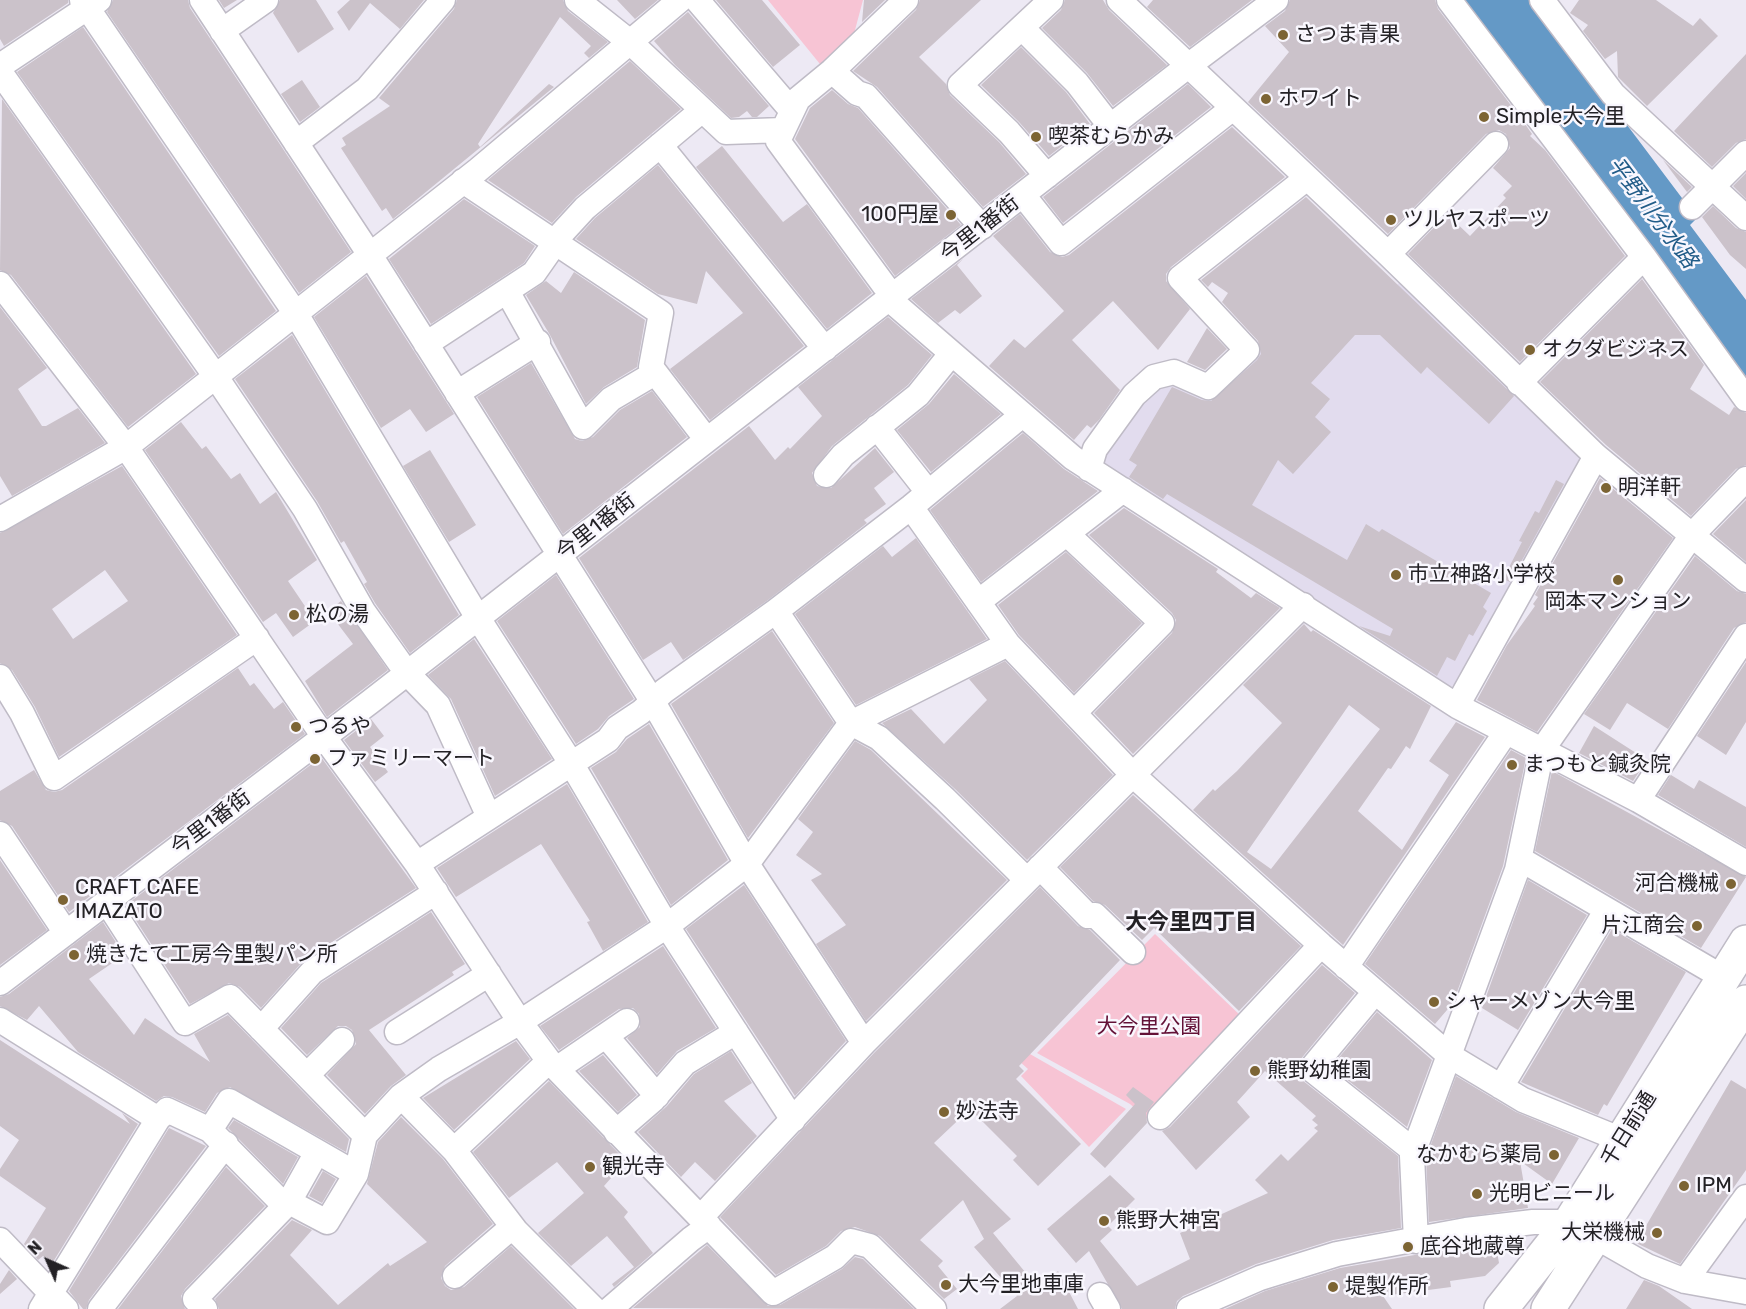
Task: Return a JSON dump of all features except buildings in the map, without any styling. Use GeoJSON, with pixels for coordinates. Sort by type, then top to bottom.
{"type":"FeatureCollection","features":[{"type":"Feature","properties":{"kind":"highway","name":"千日前通"},"geometry":{"type":"LineString","coordinates":[[1548,1309],[1622,1140],[1746,942]]}},
{"type":"Feature","properties":{"kind":"highway","name":"千日前通"},"geometry":{"type":"LineString","coordinates":[[1501,1309],[1583,1230],[1746,1002]]}},
{"type":"Feature","properties":{"kind":"street"},"geometry":{"type":"LineString","coordinates":[[201,0],[370,255],[653,702],[747,864],[864,1043]]}},
{"type":"Feature","properties":{"kind":"street"},"geometry":{"type":"LineString","coordinates":[[222,31],[266,0]]}},
{"type":"Feature","properties":{"kind":"street"},"geometry":{"type":"LineString","coordinates":[[296,143],[367,89],[443,0]]}},
{"type":"Feature","properties":{"kind":"street"},"geometry":{"type":"LineString","coordinates":[[578,0],[630,42],[726,132],[788,121]]}},
{"type":"Feature","properties":{"kind":"street"},"geometry":{"type":"LineString","coordinates":[[3,510],[126,447],[463,181],[680,0]]}},
{"type":"Feature","properties":{"kind":"street"},"geometry":{"type":"LineString","coordinates":[[697,0],[788,121]]}},
{"type":"Feature","properties":{"kind":"street"},"geometry":{"type":"LineString","coordinates":[[906,0],[832,71],[798,99],[778,141],[891,298],[1021,416],[1089,469],[1457,706],[1638,800],[1746,863]]}},
{"type":"Feature","properties":{"kind":"street"},"geometry":{"type":"LineString","coordinates":[[1047,176],[1009,132],[960,85],[1023,29],[1050,0]]}},
{"type":"Feature","properties":{"kind":"street"},"geometry":{"type":"LineString","coordinates":[[1119,0],[1388,254],[1596,456],[1746,580]]}},
{"type":"Feature","properties":{"kind":"street","name":"今里1番街"},"geometry":{"type":"LineString","coordinates":[[0,983],[324,737],[1276,0]]}},
{"type":"Feature","properties":{"kind":"street"},"geometry":{"type":"LineString","coordinates":[[1449,0],[1644,257],[1746,399]]}},
{"type":"Feature","properties":{"kind":"street"},"geometry":{"type":"LineString","coordinates":[[1542,0],[1613,94],[1746,218]]}},
{"type":"Feature","properties":{"kind":"street"},"geometry":{"type":"LineString","coordinates":[[0,66],[90,2],[296,314],[478,618],[571,764],[667,926],[793,1120]]}},
{"type":"Feature","properties":{"kind":"street"},"geometry":{"type":"LineString","coordinates":[[1023,29],[1077,83],[1111,127]]}},
{"type":"Feature","properties":{"kind":"street"},"geometry":{"type":"LineString","coordinates":[[832,71],[857,93],[866,96],[982,227]]}},
{"type":"Feature","properties":{"kind":"street"},"geometry":{"type":"LineString","coordinates":[[0,72],[216,377],[305,509],[363,611],[407,673],[438,705],[489,817]]}},
{"type":"Feature","properties":{"kind":"street"},"geometry":{"type":"LineString","coordinates":[[1023,195],[1061,243],[1233,108]]}},
{"type":"Feature","properties":{"kind":"street"},"geometry":{"type":"LineString","coordinates":[[426,344],[534,273],[555,243],[585,208],[701,111]]}},
{"type":"Feature","properties":{"kind":"street"},"geometry":{"type":"LineString","coordinates":[[1388,254],[1496,144]]}},
{"type":"Feature","properties":{"kind":"street"},"geometry":{"type":"LineString","coordinates":[[660,145],[825,349]]}},
{"type":"Feature","properties":{"kind":"street"},"geometry":{"type":"LineString","coordinates":[[1692,207],[1746,153]]}},
{"type":"Feature","properties":{"kind":"street"},"geometry":{"type":"LineString","coordinates":[[1089,469],[1095,449],[1134,394],[1154,377],[1174,372],[1208,387],[1247,350],[1180,278],[1307,178]]}},
{"type":"Feature","properties":{"kind":"street"},"geometry":{"type":"LineString","coordinates":[[463,181],[661,313],[651,367],[707,440]]}},
{"type":"Feature","properties":{"kind":"street"},"geometry":{"type":"LineString","coordinates":[[1519,383],[1644,257]]}},
{"type":"Feature","properties":{"kind":"street"},"geometry":{"type":"LineString","coordinates":[[0,284],[126,447],[324,737],[417,864],[520,1022],[553,1064],[773,1293],[835,1257],[851,1241],[870,1246],[934,1309]]}},
{"type":"Feature","properties":{"kind":"street"},"geometry":{"type":"LineString","coordinates":[[507,291],[538,342],[583,427],[611,399],[655,373]]}},
{"type":"Feature","properties":{"kind":"street"},"geometry":{"type":"LineString","coordinates":[[457,393],[538,342]]}},
{"type":"Feature","properties":{"kind":"street"},"geometry":{"type":"LineString","coordinates":[[825,475],[843,455],[918,395],[951,354]]}},
{"type":"Feature","properties":{"kind":"street"},"geometry":{"type":"LineString","coordinates":[[417,864],[608,740],[617,728],[776,611],[920,500],[1021,416]]}},
{"type":"Feature","properties":{"kind":"street"},"geometry":{"type":"LineString","coordinates":[[877,428],[978,602],[1008,644],[1134,776],[1321,945],[1450,1056],[1523,1100],[1622,1140]]}},
{"type":"Feature","properties":{"kind":"street"},"geometry":{"type":"LineString","coordinates":[[1457,706],[1596,456]]}},
{"type":"Feature","properties":{"kind":"street"},"geometry":{"type":"LineString","coordinates":[[1416,1241],[1413,1151],[1450,1056],[1520,859],[1542,750],[1692,536],[1746,479]]}},
{"type":"Feature","properties":{"kind":"street"},"geometry":{"type":"LineString","coordinates":[[978,602],[1122,490]]}},
{"type":"Feature","properties":{"kind":"street"},"geometry":{"type":"LineString","coordinates":[[1067,534],[1162,623],[1074,713]]}},
{"type":"Feature","properties":{"kind":"street"},"geometry":{"type":"LineString","coordinates":[[610,1309],[691,1239],[793,1120],[864,1043],[1303,605]]}},
{"type":"Feature","properties":{"kind":"street"},"geometry":{"type":"LineString","coordinates":[[776,611],[851,723],[879,738],[945,799],[1034,873],[1088,916],[1095,915],[1132,952]]}},
{"type":"Feature","properties":{"kind":"street"},"geometry":{"type":"LineString","coordinates":[[1638,800],[1746,636]]}},
{"type":"Feature","properties":{"kind":"street"},"geometry":{"type":"LineString","coordinates":[[0,676],[54,778],[257,638]]}},
{"type":"Feature","properties":{"kind":"street"},"geometry":{"type":"LineString","coordinates":[[46,1300],[158,1119],[167,1110],[218,1137],[282,1203],[289,1202],[327,1222],[356,1174],[365,1135],[401,1096],[439,1069],[520,1022],[667,926],[747,864],[851,723],[1008,644]]}},
{"type":"Feature","properties":{"kind":"street"},"geometry":{"type":"LineString","coordinates":[[1346,967],[1506,732]]}},
{"type":"Feature","properties":{"kind":"street"},"geometry":{"type":"LineString","coordinates":[[0,834],[66,933]]}},
{"type":"Feature","properties":{"kind":"street"},"geometry":{"type":"LineString","coordinates":[[1520,859],[1724,978]]}},
{"type":"Feature","properties":{"kind":"street"},"geometry":{"type":"LineString","coordinates":[[261,1029],[312,972],[436,892]]}},
{"type":"Feature","properties":{"kind":"street"},"geometry":{"type":"LineString","coordinates":[[107,902],[185,1023],[230,997],[365,1135]]}},
{"type":"Feature","properties":{"kind":"street"},"geometry":{"type":"LineString","coordinates":[[1501,1087],[1606,910]]}},
{"type":"Feature","properties":{"kind":"street"},"geometry":{"type":"LineString","coordinates":[[1160,1117],[1321,945]]}},
{"type":"Feature","properties":{"kind":"street"},"geometry":{"type":"LineString","coordinates":[[397,1032],[489,974]]}},
{"type":"Feature","properties":{"kind":"street"},"geometry":{"type":"LineString","coordinates":[[1375,992],[1311,1069],[1413,1151]]}},
{"type":"Feature","properties":{"kind":"street"},"geometry":{"type":"LineString","coordinates":[[0,1020],[158,1119]]}},
{"type":"Feature","properties":{"kind":"street"},"geometry":{"type":"LineString","coordinates":[[454,1150],[553,1064],[606,1036],[627,1021]]}},
{"type":"Feature","properties":{"kind":"street"},"geometry":{"type":"LineString","coordinates":[[616,1132],[657,1096],[685,1063],[736,1032]]}},
{"type":"Feature","properties":{"kind":"street"},"geometry":{"type":"LineString","coordinates":[[606,1036],[657,1096]]}},
{"type":"Feature","properties":{"kind":"street"},"geometry":{"type":"LineString","coordinates":[[307,1076],[342,1040]]}},
{"type":"Feature","properties":{"kind":"street"},"geometry":{"type":"LineString","coordinates":[[401,1096],[454,1150],[512,1227],[594,1309]]}},
{"type":"Feature","properties":{"kind":"street"},"geometry":{"type":"LineString","coordinates":[[100,1309],[218,1137],[229,1101],[356,1174]]}},
{"type":"Feature","properties":{"kind":"street"},"geometry":{"type":"LineString","coordinates":[[205,1309],[195,1299],[289,1202],[317,1152]]}},
{"type":"Feature","properties":{"kind":"street"},"geometry":{"type":"LineString","coordinates":[[1685,1281],[1746,1197]]}},
{"type":"Feature","properties":{"kind":"street"},"geometry":{"type":"LineString","coordinates":[[1189,1309],[1260,1278],[1337,1254],[1466,1230],[1533,1222],[1583,1230],[1647,1266],[1685,1281],[1746,1292]]}},
{"type":"Feature","properties":{"kind":"street"},"geometry":{"type":"LineString","coordinates":[[455,1276],[512,1227]]}},
{"type":"Feature","properties":{"kind":"street"},"geometry":{"type":"LineString","coordinates":[[0,1240],[46,1300],[66,1309]]}},
{"type":"Feature","properties":{"kind":"shaded area","name":"市立神路小学校"},"geometry":{"type":"Polygon","coordinates":[[[1319,279],[1364,317],[1403,279],[1589,458],[1465,682],[1448,687],[1094,469],[1150,385],[1171,377],[1212,401],[1319,279]]]}},
{"type":"Feature","properties":{"kind":"green space"},"geometry":{"type":"Polygon","coordinates":[[[768,0],[863,0],[851,45],[824,69],[768,0]]]}},
{"type":"Feature","properties":{"kind":"green space","name":"大今里公園"},"geometry":{"type":"Polygon","coordinates":[[[1155,934],[1242,1017],[1147,1119],[1130,1104],[1037,1053],[1155,934]]]}},
{"type":"Feature","properties":{"kind":"green space"},"geometry":{"type":"Polygon","coordinates":[[[1016,1046],[1126,1109],[1089,1147],[1021,1076],[1028,1069],[1010,1053],[1016,1046]]]}},
{"type":"Feature","properties":{"kind":"water","name":"平野川分水路"},"geometry":{"type":"Polygon","coordinates":[[[1461,0],[1533,0],[1697,218],[1690,225],[1746,300],[1746,379],[1461,0]]]}},
{"type":"Feature","properties":{"kind":"place","name":"さつま青果"},"geometry":{"type":"Point","coordinates":[1283,35]}},
{"type":"Feature","properties":{"kind":"place","name":"ホワイト"},"geometry":{"type":"Point","coordinates":[1266,99]}},
{"type":"Feature","properties":{"kind":"place","name":"Simple大今里"},"geometry":{"type":"Point","coordinates":[1484,117]}},
{"type":"Feature","properties":{"kind":"place","name":"喫茶むらかみ"},"geometry":{"type":"Point","coordinates":[1036,137]}},
{"type":"Feature","properties":{"kind":"place","name":"100円屋"},"geometry":{"type":"Point","coordinates":[951,215]}},
{"type":"Feature","properties":{"kind":"place","name":"ツルヤスポーツ"},"geometry":{"type":"Point","coordinates":[1391,220]}},
{"type":"Feature","properties":{"kind":"place","name":"オクダビジネス"},"geometry":{"type":"Point","coordinates":[1530,350]}},
{"type":"Feature","properties":{"kind":"place","name":"明洋軒"},"geometry":{"type":"Point","coordinates":[1606,488]}},
{"type":"Feature","properties":{"kind":"place","name":"市立神路小学校"},"geometry":{"type":"Point","coordinates":[1396,575]}},
{"type":"Feature","properties":{"kind":"place","name":"岡本マンション"},"geometry":{"type":"Point","coordinates":[1618,580]}},
{"type":"Feature","properties":{"kind":"place","name":"松の湯"},"geometry":{"type":"Point","coordinates":[294,615]}},
{"type":"Feature","properties":{"kind":"place","name":"つるや"},"geometry":{"type":"Point","coordinates":[296,727]}},
{"type":"Feature","properties":{"kind":"place","name":"ファミリーマート"},"geometry":{"type":"Point","coordinates":[315,759]}},
{"type":"Feature","properties":{"kind":"place","name":"まつもと鍼灸院"},"geometry":{"type":"Point","coordinates":[1512,765]}},
{"type":"Feature","properties":{"kind":"place","name":"河合機械"},"geometry":{"type":"Point","coordinates":[1731,884]}},
{"type":"Feature","properties":{"kind":"place","name":"CRAFT CAFE IMAZATO"},"geometry":{"type":"Point","coordinates":[63,900]}},
{"type":"Feature","properties":{"kind":"place","name":"片江商会"},"geometry":{"type":"Point","coordinates":[1697,926]}},
{"type":"Feature","properties":{"kind":"place","name":"焼きたて工房今里製パン所"},"geometry":{"type":"Point","coordinates":[74,955]}},
{"type":"Feature","properties":{"kind":"place","name":"シャーメゾン大今里"},"geometry":{"type":"Point","coordinates":[1434,1002]}},
{"type":"Feature","properties":{"kind":"place","name":"熊野幼稚園"},"geometry":{"type":"Point","coordinates":[1255,1071]}},
{"type":"Feature","properties":{"kind":"place","name":"妙法寺"},"geometry":{"type":"Point","coordinates":[944,1112]}},
{"type":"Feature","properties":{"kind":"place","name":"なかむら薬局"},"geometry":{"type":"Point","coordinates":[1554,1155]}},
{"type":"Feature","properties":{"kind":"place","name":"観光寺"},"geometry":{"type":"Point","coordinates":[590,1167]}},
{"type":"Feature","properties":{"kind":"place","name":"IPM"},"geometry":{"type":"Point","coordinates":[1684,1186]}},
{"type":"Feature","properties":{"kind":"place","name":"光明ビニール"},"geometry":{"type":"Point","coordinates":[1477,1194]}},
{"type":"Feature","properties":{"kind":"place","name":"熊野大神宮"},"geometry":{"type":"Point","coordinates":[1104,1221]}},
{"type":"Feature","properties":{"kind":"place","name":"大栄機械"},"geometry":{"type":"Point","coordinates":[1657,1233]}},
{"type":"Feature","properties":{"kind":"place","name":"底谷地蔵尊"},"geometry":{"type":"Point","coordinates":[1408,1247]}},
{"type":"Feature","properties":{"kind":"place","name":"大今里地車庫"},"geometry":{"type":"Point","coordinates":[946,1285]}},
{"type":"Feature","properties":{"kind":"place","name":"堤製作所"},"geometry":{"type":"Point","coordinates":[1333,1287]}},
{"type":"Feature","properties":{"kind":"district","name":"大今里四丁目"},"geometry":{"type":"Point","coordinates":[1191,923]}}]}
